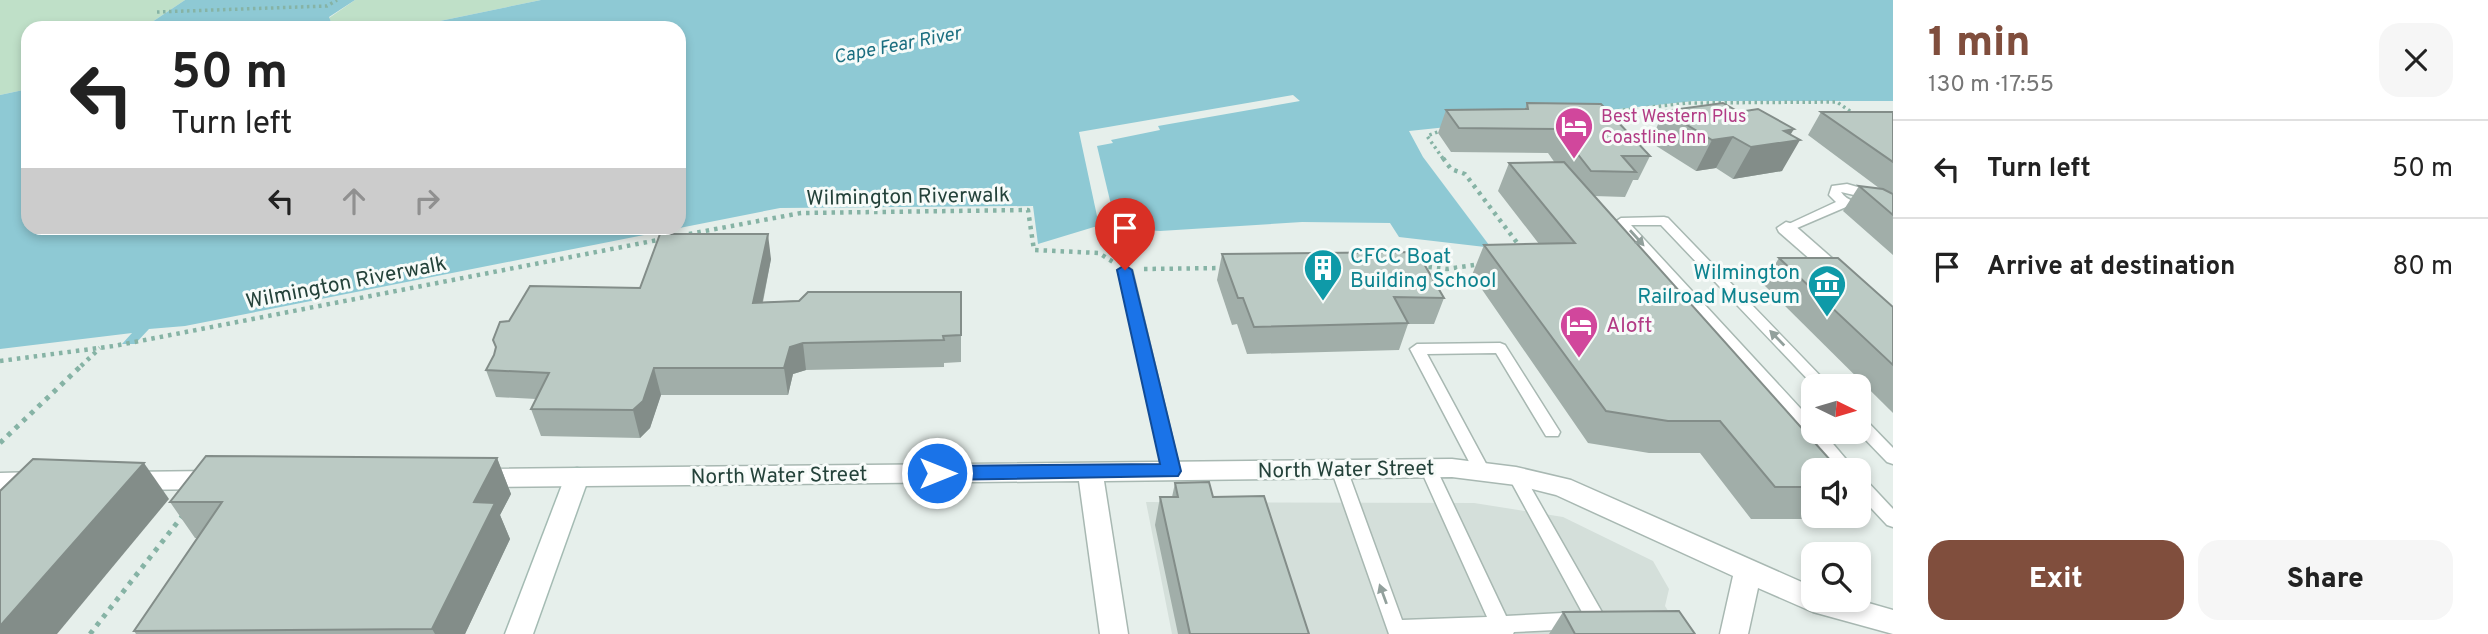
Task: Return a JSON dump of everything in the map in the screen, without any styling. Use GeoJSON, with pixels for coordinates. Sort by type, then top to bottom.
{"type":"FeatureCollection","features":[{"type":"Feature","properties":{"kind":"street"},"geometry":{"type":"LineString","coordinates":[[1786,228],[1854,288]]}},
{"type":"Feature","properties":{"kind":"street","name":"North Water Street"},"geometry":{"type":"LineString","coordinates":[[456,478],[1428,468],[1482,471],[1562,487],[1591,498],[1801,594]]}},
{"type":"Feature","properties":{"kind":"street"},"geometry":{"type":"LineString","coordinates":[[1090,472],[1114,634]]}},
{"type":"Feature","properties":{"kind":"street"},"geometry":{"type":"LineString","coordinates":[[519,634],[577,477]]}},
{"type":"Feature","properties":{"kind":"street"},"geometry":{"type":"LineString","coordinates":[[98,481],[222,480]]}},
{"type":"Feature","properties":{"kind":"street"},"geometry":{"type":"LineString","coordinates":[[0,482],[56,481]]}},
{"type":"Feature","properties":{"kind":"street"},"geometry":{"type":"LineString","coordinates":[[1734,634],[1748,571]]}},
{"type":"Feature","properties":{"kind":"street","name":"North Water Street"},"geometry":{"type":"LineString","coordinates":[[1857,612],[1893,622]]}},
{"type":"Feature","properties":{"kind":"lane"},"geometry":{"type":"LineString","coordinates":[[1786,228],[1846,202]]}},
{"type":"Feature","properties":{"kind":"lane"},"geometry":{"type":"LineString","coordinates":[[1801,419],[1621,222],[1664,222],[1811,374]]}},
{"type":"Feature","properties":{"kind":"lane"},"geometry":{"type":"LineString","coordinates":[[1125,270],[1171,471]]}},
{"type":"Feature","properties":{"kind":"lane"},"geometry":{"type":"LineString","coordinates":[[1482,471],[1417,349],[1500,348],[1552,432]]}},
{"type":"Feature","properties":{"kind":"lane"},"geometry":{"type":"LineString","coordinates":[[1871,435],[1893,458]]}},
{"type":"Feature","properties":{"kind":"lane"},"geometry":{"type":"LineString","coordinates":[[1824,444],[1836,458]]}},
{"type":"Feature","properties":{"kind":"lane"},"geometry":{"type":"LineString","coordinates":[[1428,468],[1503,629]]}},
{"type":"Feature","properties":{"kind":"lane"},"geometry":{"type":"LineString","coordinates":[[1339,469],[1397,631],[1503,629],[1596,620],[1516,476]]}},
{"type":"Feature","properties":{"kind":"lane"},"geometry":{"type":"LineString","coordinates":[[1871,496],[1893,520]]}},
{"type":"Feature","properties":{"kind":"path"},"geometry":{"type":"LineString","coordinates":[[157,12],[327,6],[337,0]]}},
{"type":"Feature","properties":{"kind":"path"},"geometry":{"type":"LineString","coordinates":[[1593,113],[1688,103],[1837,102],[1853,114],[1867,114]]}},
{"type":"Feature","properties":{"kind":"path"},"geometry":{"type":"LineString","coordinates":[[1448,129],[1435,131],[1427,136],[1451,169],[1465,174],[1522,250]]}},
{"type":"Feature","properties":{"kind":"path","name":"Wilmington Riverwalk"},"geometry":{"type":"LineString","coordinates":[[686,235],[801,213],[1028,210],[1034,250],[1098,253],[1125,270]]}},
{"type":"Feature","properties":{"kind":"path","name":"Wilmington Riverwalk"},"geometry":{"type":"LineString","coordinates":[[679,236],[684,235]]}},
{"type":"Feature","properties":{"kind":"path","name":"Wilmington Riverwalk"},"geometry":{"type":"LineString","coordinates":[[0,361],[101,347],[499,268],[516,268],[665,239]]}},
{"type":"Feature","properties":{"kind":"path"},"geometry":{"type":"LineString","coordinates":[[1411,264],[1447,269],[1490,263]]}},
{"type":"Feature","properties":{"kind":"path"},"geometry":{"type":"LineString","coordinates":[[1125,270],[1234,268]]}},
{"type":"Feature","properties":{"kind":"path"},"geometry":{"type":"LineString","coordinates":[[0,443],[101,347]]}},
{"type":"Feature","properties":{"kind":"path"},"geometry":{"type":"LineString","coordinates":[[90,634],[222,480]]}},
{"type":"Feature","properties":{"kind":"shaded area"},"geometry":{"type":"Polygon","coordinates":[[[1146,502],[1474,503],[1563,517],[1653,561],[1669,589],[1665,606],[1683,634],[1172,634],[1146,502]]]}},
{"type":"Feature","properties":{"kind":"green space"},"geometry":{"type":"Polygon","coordinates":[[[0,0],[185,0],[154,21],[21,21],[21,90],[0,95],[0,0]]]}},
{"type":"Feature","properties":{"kind":"green space"},"geometry":{"type":"Polygon","coordinates":[[[355,0],[541,0],[440,21],[330,21],[329,18],[355,0]]]}},
{"type":"Feature","properties":{"kind":"water"},"geometry":{"type":"Polygon","coordinates":[[[185,0],[355,0],[329,17],[331,21],[154,21],[185,0]]]}},
{"type":"Feature","properties":{"kind":"water","name":"Cape Fear River"},"geometry":{"type":"Polygon","coordinates":[[[541,0],[1893,0],[1893,101],[1694,101],[1409,131],[1423,157],[1489,245],[1485,247],[1399,237],[1390,223],[1302,222],[1160,231],[1094,227],[1038,244],[1033,206],[780,208],[686,227],[686,21],[440,21],[541,0]]]}},
{"type":"Feature","properties":{"kind":"water"},"geometry":{"type":"Polygon","coordinates":[[[21,90],[21,235],[644,235],[185,326],[149,329],[135,344],[122,344],[132,333],[0,349],[0,95],[21,90]]]}},
{"type":"Feature","properties":{"kind":"pier"},"geometry":{"type":"Polygon","coordinates":[[[1293,95],[1300,101],[1158,126],[1160,130],[1111,140],[1113,143],[1097,146],[1117,230],[1100,230],[1079,132],[1293,95]]]}},
{"type":"Feature","properties":{"kind":"building"},"geometry":{"type":"Polygon","coordinates":[[[1527,103],[1601,104],[1650,156],[1622,156],[1636,172],[1591,171],[1558,129],[1459,128],[1446,110],[1528,109],[1527,103]]]}},
{"type":"Feature","properties":{"kind":"building"},"geometry":{"type":"Polygon","coordinates":[[[1723,103],[1739,112],[1758,109],[1794,129],[1784,131],[1800,140],[1751,147],[1733,137],[1712,140],[1664,111],[1723,103]]]}},
{"type":"Feature","properties":{"kind":"building"},"geometry":{"type":"Polygon","coordinates":[[[1821,112],[1893,112],[1893,162],[1821,112]]]}},
{"type":"Feature","properties":{"kind":"building"},"geometry":{"type":"Polygon","coordinates":[[[1564,162],[1801,427],[1801,444],[1816,444],[1828,458],[1801,458],[1801,487],[1775,487],[1720,421],[1668,421],[1606,411],[1484,245],[1575,243],[1509,163],[1564,162]]]}},
{"type":"Feature","properties":{"kind":"building"},"geometry":{"type":"Polygon","coordinates":[[[1859,186],[1883,189],[1893,194],[1893,215],[1859,186]]]}},
{"type":"Feature","properties":{"kind":"building"},"geometry":{"type":"Polygon","coordinates":[[[768,234],[753,303],[799,301],[808,292],[961,292],[961,335],[943,336],[944,340],[803,343],[790,347],[784,368],[654,368],[643,401],[633,410],[531,409],[549,373],[486,370],[494,355],[496,347],[493,340],[500,322],[509,321],[530,286],[640,288],[660,235],[768,234]]]}},
{"type":"Feature","properties":{"kind":"building"},"geometry":{"type":"Polygon","coordinates":[[[1417,252],[1444,298],[1394,297],[1408,323],[1254,327],[1243,298],[1238,298],[1222,254],[1417,252]]]}},
{"type":"Feature","properties":{"kind":"building"},"geometry":{"type":"Polygon","coordinates":[[[1779,258],[1838,258],[1893,307],[1893,365],[1779,258]]]}},
{"type":"Feature","properties":{"kind":"building"},"geometry":{"type":"Polygon","coordinates":[[[206,456],[497,458],[474,502],[495,503],[432,629],[134,631],[222,502],[170,502],[206,456]]]}},
{"type":"Feature","properties":{"kind":"building"},"geometry":{"type":"Polygon","coordinates":[[[33,459],[144,463],[0,626],[0,491],[33,459]]]}},
{"type":"Feature","properties":{"kind":"building"},"geometry":{"type":"Polygon","coordinates":[[[1209,482],[1213,497],[1264,496],[1309,634],[1190,634],[1160,497],[1178,497],[1175,483],[1209,482]]]}},
{"type":"Feature","properties":{"kind":"building"},"geometry":{"type":"Polygon","coordinates":[[[1679,611],[1695,634],[1575,634],[1563,612],[1679,611]]]}},
{"type":"Feature","properties":{"kind":"place","name":"Best Western Plus Coastline Inn"},"geometry":{"type":"Point","coordinates":[1574,160]}},
{"type":"Feature","properties":{"kind":"place","name":"CFCC Boat Building School"},"geometry":{"type":"Point","coordinates":[1323,302]}},
{"type":"Feature","properties":{"kind":"place","name":"Wilmington Railroad Museum"},"geometry":{"type":"Point","coordinates":[1827,318]}},
{"type":"Feature","properties":{"kind":"place","name":"Aloft"},"geometry":{"type":"Point","coordinates":[1579,359]}},
{"type":"Feature","properties":{"kind":"route"},"geometry":{"type":"LineString","coordinates":[[937,473],[1171,471],[1125,270]]}}]}
